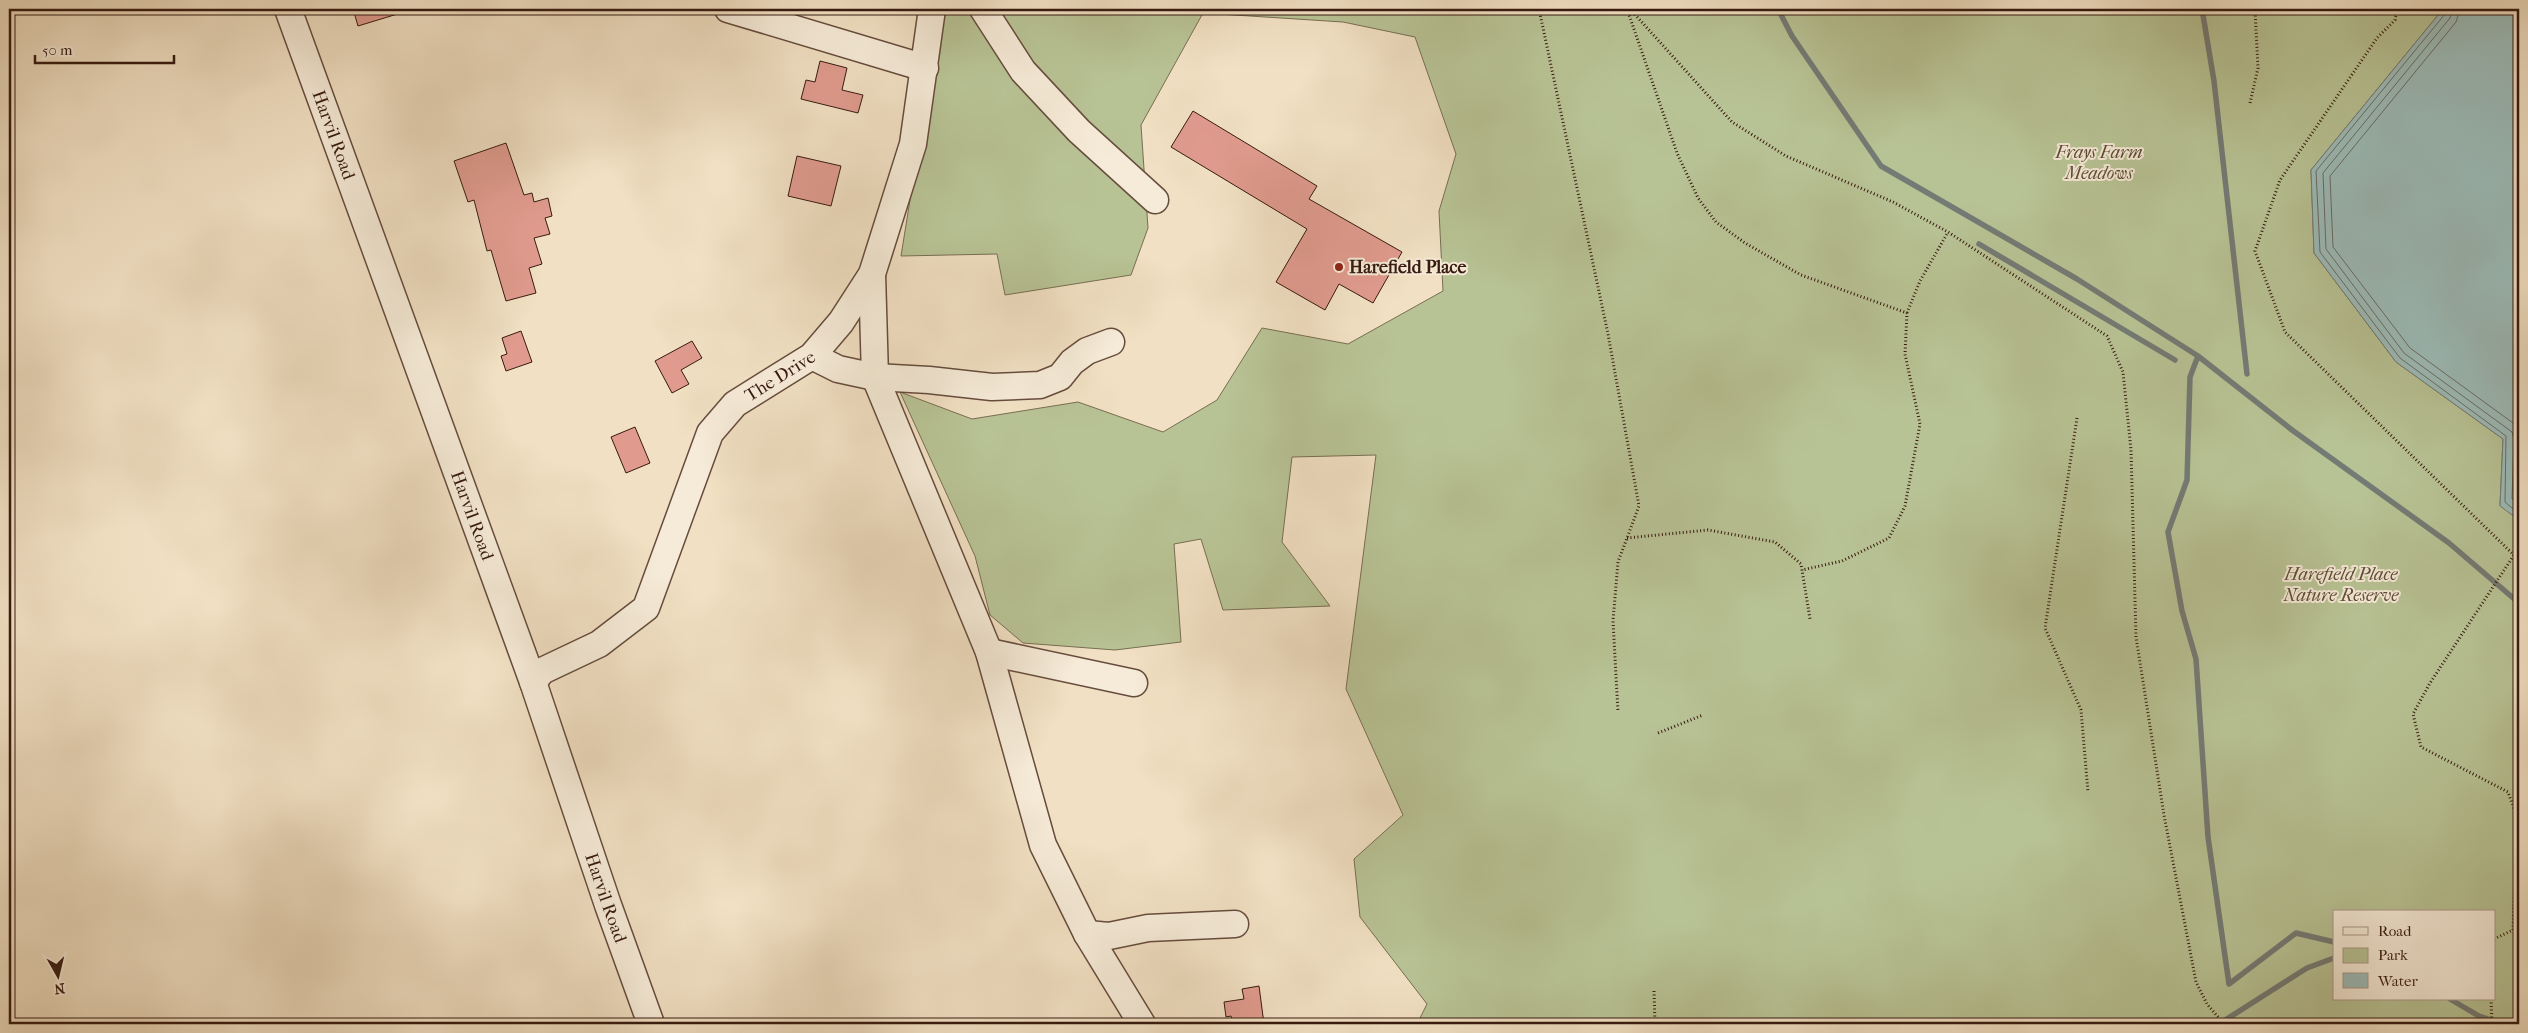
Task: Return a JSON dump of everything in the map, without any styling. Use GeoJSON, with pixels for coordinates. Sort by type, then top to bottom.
{"type":"FeatureCollection","features":[{"type":"Feature","properties":{"kind":"street","name":"Harvil Road"},"geometry":{"type":"LineString","coordinates":[[288,9],[533,682],[608,905],[651,1024]]}},
{"type":"Feature","properties":{"kind":"street"},"geometry":{"type":"LineString","coordinates":[[728,9],[925,68]]}},
{"type":"Feature","properties":{"kind":"street","name":"The Drive"},"geometry":{"type":"LineString","coordinates":[[533,682],[542,672],[599,644],[646,608],[710,432],[735,404],[812,356],[841,322],[872,274],[913,144],[932,9]]}},
{"type":"Feature","properties":{"kind":"street"},"geometry":{"type":"LineString","coordinates":[[983,9],[1023,71],[1079,131],[1156,200]]}},
{"type":"Feature","properties":{"kind":"street"},"geometry":{"type":"LineString","coordinates":[[872,274],[875,377],[989,652],[1043,845],[1087,934],[1142,1024]]}},
{"type":"Feature","properties":{"kind":"street"},"geometry":{"type":"LineString","coordinates":[[812,356],[838,369],[875,377],[992,387],[1040,385],[1060,377],[1072,362],[1087,351],[1111,342]]}},
{"type":"Feature","properties":{"kind":"street"},"geometry":{"type":"LineString","coordinates":[[989,652],[1134,683]]}},
{"type":"Feature","properties":{"kind":"street"},"geometry":{"type":"LineString","coordinates":[[1087,934],[1109,936],[1148,928],[1235,924]]}},
{"type":"Feature","properties":{"kind":"path"},"geometry":{"type":"LineString","coordinates":[[1539,9],[1608,334],[1638,506],[1618,562],[1613,620],[1618,712]]}},
{"type":"Feature","properties":{"kind":"path"},"geometry":{"type":"LineString","coordinates":[[1628,9],[1732,122],[1786,156],[1893,202],[1948,232],[2108,336],[2123,372],[2131,450],[2136,637],[2164,815],[2196,982],[2207,1004],[2217,1013],[2224,1024]]}},
{"type":"Feature","properties":{"kind":"path"},"geometry":{"type":"LineString","coordinates":[[1628,9],[1677,153],[1698,198],[1716,222],[1745,243],[1801,274],[1907,313]]}},
{"type":"Feature","properties":{"kind":"path"},"geometry":{"type":"LineString","coordinates":[[2250,103],[2258,68],[2255,9]]}},
{"type":"Feature","properties":{"kind":"path"},"geometry":{"type":"LineString","coordinates":[[2397,9],[2395,20],[2377,38],[2280,180],[2255,251],[2285,332],[2519,560]]}},
{"type":"Feature","properties":{"kind":"path"},"geometry":{"type":"LineString","coordinates":[[1802,570],[1842,561],[1889,538],[1906,506],[1920,424],[1905,354],[1907,313],[1920,280],[1948,232]]}},
{"type":"Feature","properties":{"kind":"path"},"geometry":{"type":"LineString","coordinates":[[2077,418],[2045,628],[2082,710],[2088,792]]}},
{"type":"Feature","properties":{"kind":"path"},"geometry":{"type":"LineString","coordinates":[[1627,538],[1708,530],[1775,542],[1801,564],[1810,620]]}},
{"type":"Feature","properties":{"kind":"path"},"geometry":{"type":"LineString","coordinates":[[2496,938],[2514,930],[2517,817],[2508,792],[2421,747],[2413,714],[2430,683],[2514,555]]}},
{"type":"Feature","properties":{"kind":"path"},"geometry":{"type":"LineString","coordinates":[[1658,733],[1703,715]]}},
{"type":"Feature","properties":{"kind":"path"},"geometry":{"type":"LineString","coordinates":[[1654,992],[1655,1024]]}},
{"type":"Feature","properties":{"kind":"path"},"geometry":{"type":"LineString","coordinates":[[2491,1000],[2491,1024]]}},
{"type":"Feature","properties":{"kind":"green space"},"geometry":{"type":"Polygon","coordinates":[[[942,9],[2443,9],[2311,170],[2314,253],[2396,362],[2503,439],[2500,505],[2519,520],[2519,1024],[1417,1024],[1427,1004],[1360,917],[1354,859],[1403,815],[1346,689],[1376,455],[1292,457],[1282,542],[1330,606],[1223,610],[1201,539],[1174,544],[1181,642],[1115,650],[1023,643],[990,615],[975,556],[900,392],[972,419],[1078,402],[1163,432],[1217,400],[1262,328],[1348,344],[1443,291],[1439,211],[1456,154],[1415,37],[1343,22],[1203,13],[1141,125],[1148,228],[1131,275],[1005,295],[997,254],[901,256],[919,144],[932,103],[933,67],[942,9]]]}},
{"type":"Feature","properties":{"kind":"water"},"geometry":{"type":"Polygon","coordinates":[[[2443,9],[2519,9],[2519,520],[2500,506],[2503,439],[2396,362],[2314,253],[2311,170],[2443,9]]]}},
{"type":"Feature","properties":{"kind":"building"},"geometry":{"type":"Polygon","coordinates":[[[353,9],[403,9],[404,12],[358,26],[353,9]]]}},
{"type":"Feature","properties":{"kind":"building"},"geometry":{"type":"Polygon","coordinates":[[[820,61],[847,68],[842,90],[863,95],[858,113],[801,99],[806,80],[815,82],[820,61]]]}},
{"type":"Feature","properties":{"kind":"building"},"geometry":{"type":"Polygon","coordinates":[[[1193,111],[1317,186],[1309,199],[1402,252],[1373,303],[1339,284],[1325,310],[1276,282],[1307,229],[1171,147],[1193,111]]]}},
{"type":"Feature","properties":{"kind":"building"},"geometry":{"type":"Polygon","coordinates":[[[506,143],[524,195],[532,193],[534,202],[548,198],[552,216],[545,218],[550,234],[534,238],[542,264],[529,268],[536,293],[506,301],[491,250],[487,251],[474,200],[468,202],[454,161],[506,143]]]}},
{"type":"Feature","properties":{"kind":"building"},"geometry":{"type":"Polygon","coordinates":[[[797,156],[841,166],[831,206],[788,196],[797,156]]]}},
{"type":"Feature","properties":{"kind":"building"},"geometry":{"type":"Polygon","coordinates":[[[521,331],[532,362],[506,371],[501,356],[507,354],[502,338],[521,331]]]}},
{"type":"Feature","properties":{"kind":"building"},"geometry":{"type":"Polygon","coordinates":[[[692,341],[702,358],[681,370],[689,384],[672,393],[655,361],[692,341]]]}},
{"type":"Feature","properties":{"kind":"building"},"geometry":{"type":"Polygon","coordinates":[[[635,427],[650,463],[626,473],[611,437],[635,427]]]}},
{"type":"Feature","properties":{"kind":"building"},"geometry":{"type":"Polygon","coordinates":[[[1259,986],[1264,1024],[1233,1024],[1231,1016],[1226,1017],[1224,1002],[1244,999],[1242,989],[1259,986]]]}},
{"type":"Feature","properties":{"kind":"waterway"},"geometry":{"type":"LineString","coordinates":[[1778,9],[1792,36],[1881,166],[2077,279],[2198,356],[2292,430],[2449,543],[2519,603]]}},
{"type":"Feature","properties":{"kind":"waterway"},"geometry":{"type":"LineString","coordinates":[[2202,9],[2214,81],[2247,374]]}},
{"type":"Feature","properties":{"kind":"waterway"},"geometry":{"type":"LineString","coordinates":[[1979,244],[2175,360]]}},
{"type":"Feature","properties":{"kind":"waterway"},"geometry":{"type":"LineString","coordinates":[[2198,356],[2190,377],[2187,480],[2168,532],[2182,611],[2196,659],[2208,837],[2229,984],[2296,933],[2333,942]]}},
{"type":"Feature","properties":{"kind":"waterway"},"geometry":{"type":"LineString","coordinates":[[2219,1024],[2307,968],[2333,958]]}},
{"type":"Feature","properties":{"kind":"waterway"},"geometry":{"type":"LineString","coordinates":[[2452,1000],[2479,1016],[2503,1024]]}},
{"type":"Feature","properties":{"kind":"place","name":"Harefield Place"},"geometry":{"type":"Point","coordinates":[1339,267]}},
{"type":"Feature","properties":{"kind":"park label","name":"Frays Farm Meadows"},"geometry":{"type":"Point","coordinates":[2099,162]}},
{"type":"Feature","properties":{"kind":"park label","name":"Harefield Place Nature Reserve"},"geometry":{"type":"Point","coordinates":[2341,584]}}]}
